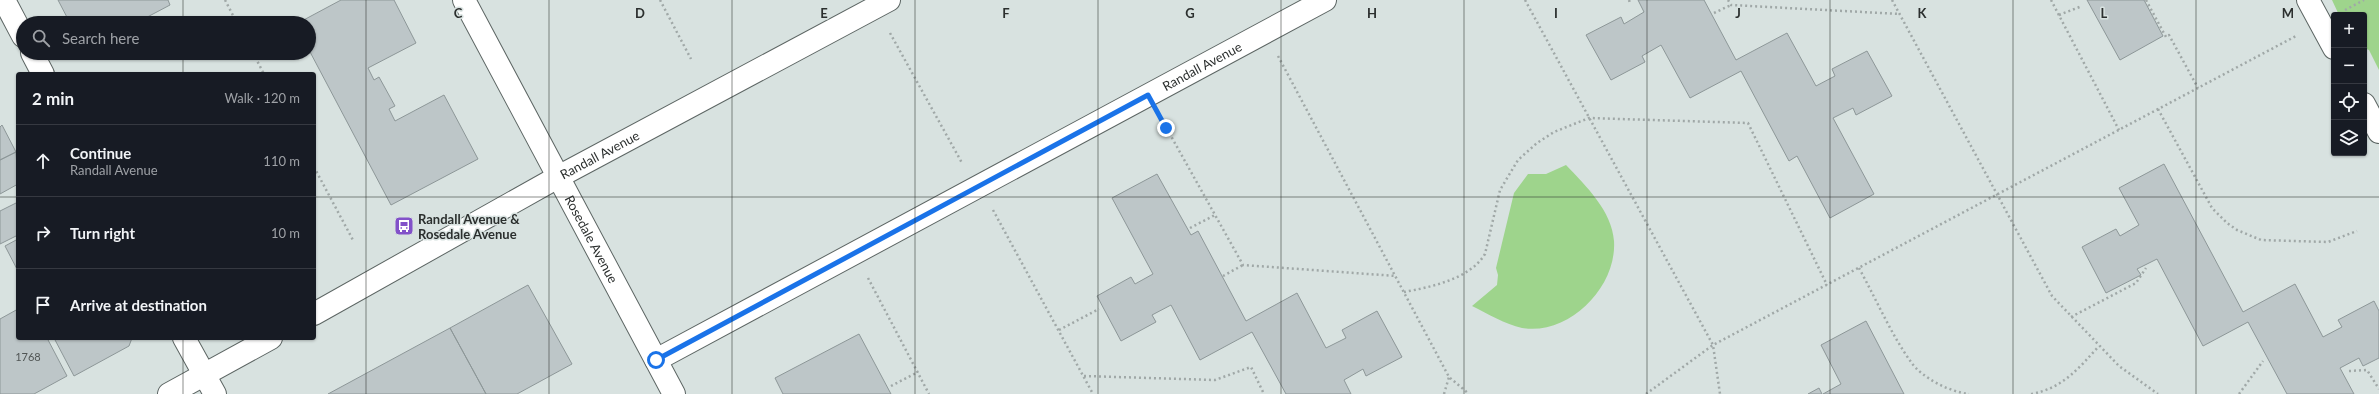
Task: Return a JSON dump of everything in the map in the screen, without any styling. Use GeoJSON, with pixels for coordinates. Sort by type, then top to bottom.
{"type":"FeatureCollection","features":[{"type":"Feature","properties":{"kind":"street"},"geometry":{"type":"LineString","coordinates":[[4,0],[16,23]]}},
{"type":"Feature","properties":{"kind":"street","name":"Rosedale Avenue"},"geometry":{"type":"LineString","coordinates":[[464,0],[656,360],[666,391]]}},
{"type":"Feature","properties":{"kind":"street","name":"Randall Avenue"},"geometry":{"type":"LineString","coordinates":[[316,313],[558,177],[889,0]]}},
{"type":"Feature","properties":{"kind":"street","name":"Randall Avenue"},"geometry":{"type":"LineString","coordinates":[[656,360],[1325,0]]}},
{"type":"Feature","properties":{"kind":"street"},"geometry":{"type":"LineString","coordinates":[[2308,0],[2331,42]]}},
{"type":"Feature","properties":{"kind":"street"},"geometry":{"type":"LineString","coordinates":[[36,60],[42,72]]}},
{"type":"Feature","properties":{"kind":"street"},"geometry":{"type":"LineString","coordinates":[[2367,110],[2379,132]]}},
{"type":"Feature","properties":{"kind":"street"},"geometry":{"type":"LineString","coordinates":[[185,340],[215,394]]}},
{"type":"Feature","properties":{"kind":"street"},"geometry":{"type":"LineString","coordinates":[[169,394],[267,340]]}},
{"type":"Feature","properties":{"kind":"path"},"geometry":{"type":"LineString","coordinates":[[225,0],[233,16]]}},
{"type":"Feature","properties":{"kind":"path"},"geometry":{"type":"LineString","coordinates":[[660,0],[691,59]]}},
{"type":"Feature","properties":{"kind":"path"},"geometry":{"type":"LineString","coordinates":[[1525,0],[1714,345],[1720,394]]}},
{"type":"Feature","properties":{"kind":"path"},"geometry":{"type":"LineString","coordinates":[[1728,0],[1731,5]]}},
{"type":"Feature","properties":{"kind":"path"},"geometry":{"type":"LineString","coordinates":[[1892,0],[2044,283],[2058,304],[2119,366],[2158,394]]}},
{"type":"Feature","properties":{"kind":"path"},"geometry":{"type":"LineString","coordinates":[[2052,0],[2119,130]]}},
{"type":"Feature","properties":{"kind":"path"},"geometry":{"type":"LineString","coordinates":[[2146,0],[2166,37],[2170,36],[2198,88]]}},
{"type":"Feature","properties":{"kind":"path"},"geometry":{"type":"LineString","coordinates":[[2343,11],[2364,0]]}},
{"type":"Feature","properties":{"kind":"path"},"geometry":{"type":"LineString","coordinates":[[1714,13],[1731,5],[1900,14]]}},
{"type":"Feature","properties":{"kind":"path"},"geometry":{"type":"LineString","coordinates":[[2060,15],[2082,6]]}},
{"type":"Feature","properties":{"kind":"path"},"geometry":{"type":"LineString","coordinates":[[1646,394],[1678,369],[1714,345],[2321,23]]}},
{"type":"Feature","properties":{"kind":"path"},"geometry":{"type":"LineString","coordinates":[[886,26],[962,162]]}},
{"type":"Feature","properties":{"kind":"path"},"geometry":{"type":"LineString","coordinates":[[1266,32],[1449,376],[1469,394]]}},
{"type":"Feature","properties":{"kind":"path"},"geometry":{"type":"LineString","coordinates":[[257,60],[263,72]]}},
{"type":"Feature","properties":{"kind":"path"},"geometry":{"type":"LineString","coordinates":[[1148,95],[1243,265]]}},
{"type":"Feature","properties":{"kind":"path"},"geometry":{"type":"LineString","coordinates":[[2158,109],[2212,208],[2226,223],[2261,240],[2328,242],[2356,231]]}},
{"type":"Feature","properties":{"kind":"path"},"geometry":{"type":"LineString","coordinates":[[1404,292],[1446,282],[1481,262],[1485,254],[1500,190],[1518,160],[1537,143],[1554,132],[1589,118],[1748,123],[1827,285]]}},
{"type":"Feature","properties":{"kind":"path"},"geometry":{"type":"LineString","coordinates":[[316,171],[354,242]]}},
{"type":"Feature","properties":{"kind":"path"},"geometry":{"type":"LineString","coordinates":[[980,186],[1093,394]]}},
{"type":"Feature","properties":{"kind":"path"},"geometry":{"type":"LineString","coordinates":[[1190,228],[1215,215]]}},
{"type":"Feature","properties":{"kind":"path"},"geometry":{"type":"LineString","coordinates":[[855,253],[929,394]]}},
{"type":"Feature","properties":{"kind":"path"},"geometry":{"type":"LineString","coordinates":[[1223,276],[1243,265],[1396,276]]}},
{"type":"Feature","properties":{"kind":"path"},"geometry":{"type":"LineString","coordinates":[[1859,268],[1911,362],[1932,380],[1948,388],[1969,394]]}},
{"type":"Feature","properties":{"kind":"path"},"geometry":{"type":"LineString","coordinates":[[2071,318],[2136,283],[2146,268]]}},
{"type":"Feature","properties":{"kind":"path"},"geometry":{"type":"LineString","coordinates":[[1059,330],[1099,309]]}},
{"type":"Feature","properties":{"kind":"path"},"geometry":{"type":"LineString","coordinates":[[2031,394],[2039,393],[2071,377],[2099,346]]}},
{"type":"Feature","properties":{"kind":"path"},"geometry":{"type":"LineString","coordinates":[[2239,394],[2263,361]]}},
{"type":"Feature","properties":{"kind":"path"},"geometry":{"type":"LineString","coordinates":[[1084,376],[1216,380],[1250,367],[1264,394]]}},
{"type":"Feature","properties":{"kind":"path"},"geometry":{"type":"LineString","coordinates":[[2349,371],[2367,370],[2379,389]]}},
{"type":"Feature","properties":{"kind":"path"},"geometry":{"type":"LineString","coordinates":[[891,386],[918,372]]}},
{"type":"Feature","properties":{"kind":"path"},"geometry":{"type":"LineString","coordinates":[[1444,394],[1449,376]]}},
{"type":"Feature","properties":{"kind":"green space"},"geometry":{"type":"Polygon","coordinates":[[[2332,0],[2379,0],[2379,70],[2369,50],[2367,49],[2367,12],[2338,12],[2332,0]]]}},
{"type":"Feature","properties":{"kind":"green space"},"geometry":{"type":"Polygon","coordinates":[[[1566,165],[1597,200],[1608,219],[1612,230],[1614,241],[1613,258],[1608,275],[1599,291],[1587,305],[1573,316],[1557,324],[1540,328],[1522,328],[1509,324],[1472,306],[1497,285],[1498,275],[1496,268],[1514,193],[1528,174],[1546,174],[1566,165]]]}},
{"type":"Feature","properties":{"kind":"building"},"geometry":{"type":"Polygon","coordinates":[[[58,0],[168,0],[170,5],[149,16],[66,16],[58,0]]]}},
{"type":"Feature","properties":{"kind":"building"},"geometry":{"type":"Polygon","coordinates":[[[341,0],[394,0],[416,43],[368,68],[374,80],[379,77],[395,106],[389,109],[395,121],[444,95],[478,159],[391,205],[314,60],[316,60],[316,16],[311,16],[341,0]]]}},
{"type":"Feature","properties":{"kind":"building"},"geometry":{"type":"Polygon","coordinates":[[[1638,0],[1704,0],[1736,60],[1787,33],[1816,86],[1835,76],[1832,69],[1867,51],[1892,96],[1856,115],[1853,108],[1833,118],[1874,194],[1830,218],[1797,156],[1789,161],[1741,71],[1690,98],[1661,45],[1642,56],[1645,62],[1611,80],[1586,35],[1621,17],[1624,24],[1644,12],[1638,0]]]}},
{"type":"Feature","properties":{"kind":"building"},"geometry":{"type":"Polygon","coordinates":[[[2087,0],[2144,0],[2163,36],[2120,60],[2087,0]]]}},
{"type":"Feature","properties":{"kind":"building"},"geometry":{"type":"Polygon","coordinates":[[[2,125],[16,152],[0,160],[0,127],[2,125]]]}},
{"type":"Feature","properties":{"kind":"building"},"geometry":{"type":"Polygon","coordinates":[[[16,152],[16,185],[0,194],[0,160],[16,152]]]}},
{"type":"Feature","properties":{"kind":"building"},"geometry":{"type":"Polygon","coordinates":[[[2164,164],[2243,312],[2295,284],[2323,337],[2342,327],[2338,320],[2374,301],[2379,311],[2379,358],[2363,366],[2359,358],[2340,368],[2354,394],[2287,394],[2248,322],[2203,346],[2157,259],[2137,269],[2141,275],[2106,293],[2082,247],[2116,229],[2120,236],[2139,225],[2119,188],[2164,164]]]}},
{"type":"Feature","properties":{"kind":"building"},"geometry":{"type":"Polygon","coordinates":[[[1157,174],[1191,235],[1198,231],[1246,321],[1297,293],[1326,348],[1346,338],[1342,330],[1377,311],[1402,357],[1366,376],[1363,369],[1344,380],[1351,394],[1286,394],[1252,332],[1200,360],[1171,305],[1152,315],[1156,322],[1121,341],[1097,296],[1131,277],[1135,284],[1153,274],[1112,198],[1157,174]]]}},
{"type":"Feature","properties":{"kind":"building"},"geometry":{"type":"Polygon","coordinates":[[[16,203],[16,236],[0,244],[0,211],[16,203]]]}},
{"type":"Feature","properties":{"kind":"building"},"geometry":{"type":"Polygon","coordinates":[[[16,240],[16,267],[5,246],[16,240]]]}},
{"type":"Feature","properties":{"kind":"building"},"geometry":{"type":"Polygon","coordinates":[[[528,285],[572,364],[517,394],[486,394],[450,328],[528,285]]]}},
{"type":"Feature","properties":{"kind":"building"},"geometry":{"type":"Polygon","coordinates":[[[16,310],[16,340],[48,340],[67,376],[34,394],[0,394],[0,319],[16,310]]]}},
{"type":"Feature","properties":{"kind":"building"},"geometry":{"type":"Polygon","coordinates":[[[1866,321],[1904,394],[1823,394],[1841,384],[1821,345],[1866,321]]]}},
{"type":"Feature","properties":{"kind":"building"},"geometry":{"type":"Polygon","coordinates":[[[450,328],[486,394],[328,394],[450,328]]]}},
{"type":"Feature","properties":{"kind":"building"},"geometry":{"type":"Polygon","coordinates":[[[859,334],[891,394],[783,394],[775,378],[859,334]]]}},
{"type":"Feature","properties":{"kind":"building"},"geometry":{"type":"Polygon","coordinates":[[[55,340],[131,340],[129,346],[74,376],[55,340]]]}},
{"type":"Feature","properties":{"kind":"building"},"geometry":{"type":"Polygon","coordinates":[[[1819,388],[1822,394],[1808,394],[1819,388]]]}},
{"type":"Feature","properties":{"kind":"place","name":"Randall Avenue & Rosedale Avenue"},"geometry":{"type":"Point","coordinates":[404,226]}},
{"type":"Feature","properties":{"kind":"route"},"geometry":{"type":"LineString","coordinates":[[656,360],[1148,95],[1166,128]]}}]}
